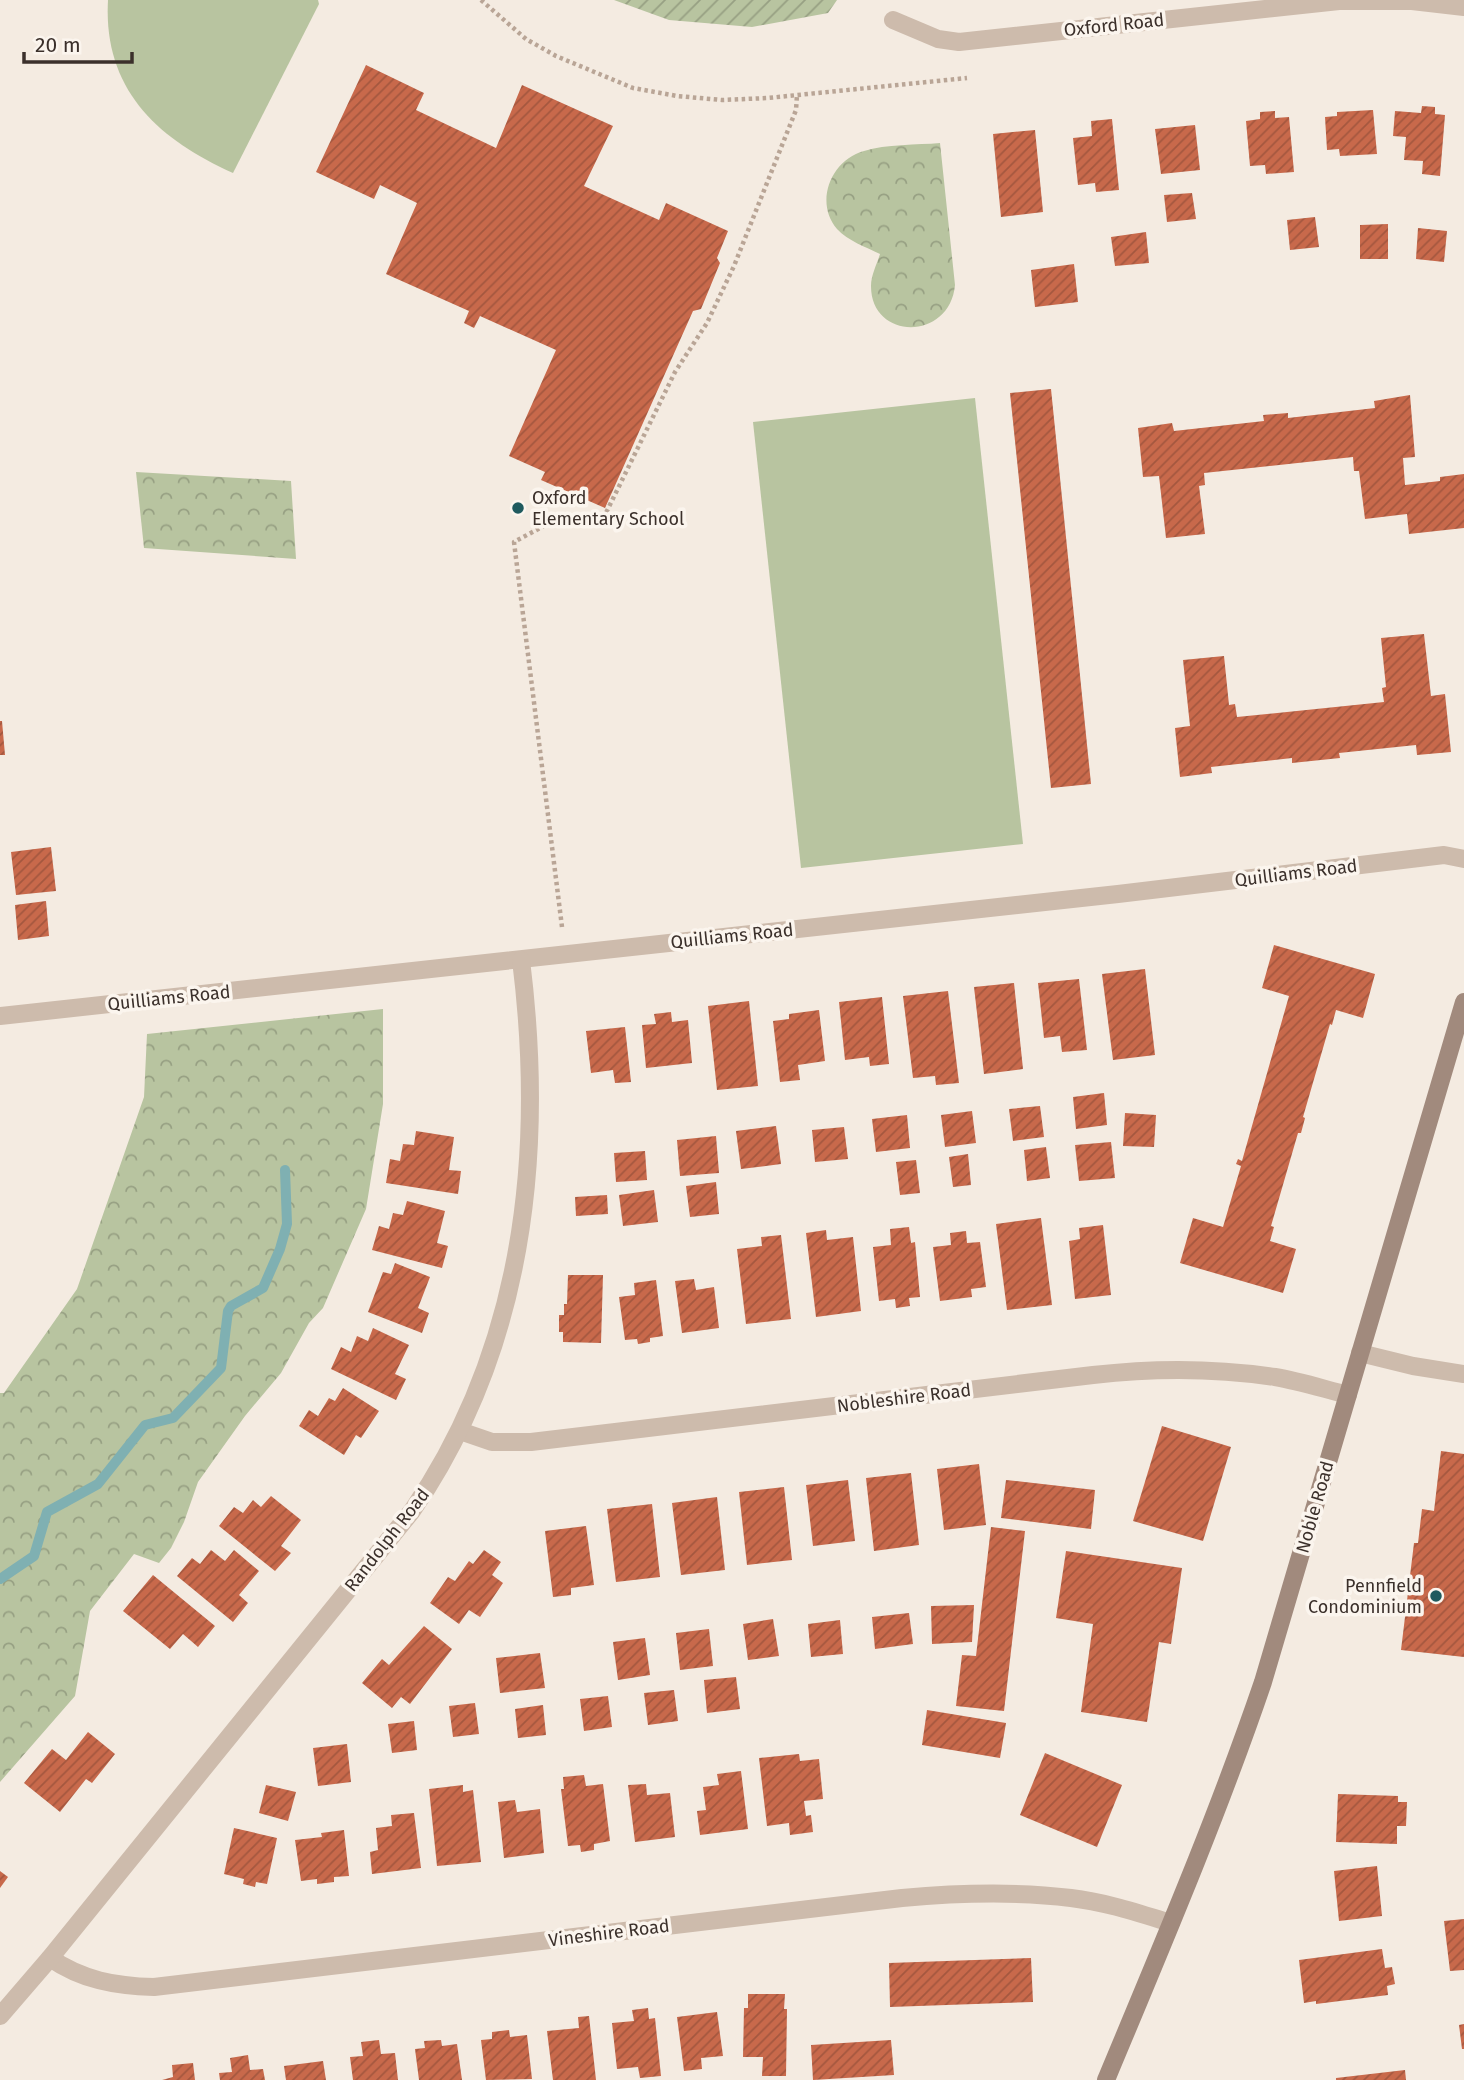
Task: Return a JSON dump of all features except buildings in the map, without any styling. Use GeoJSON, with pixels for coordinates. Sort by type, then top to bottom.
{"type":"FeatureCollection","features":[{"type":"Feature","properties":{"kind":"main road","name":"Noble Road"},"geometry":{"type":"LineString","coordinates":[[1106,2080],[1227,1783],[1263,1682],[1464,1002]]}},
{"type":"Feature","properties":{"kind":"street","name":"Oxford Road"},"geometry":{"type":"LineString","coordinates":[[893,20],[938,39],[959,42],[1339,1],[1412,1],[1464,7]]}},
{"type":"Feature","properties":{"kind":"street","name":"Quilliams Road"},"geometry":{"type":"LineString","coordinates":[[0,1016],[1118,894],[1444,855],[1464,859]]}},
{"type":"Feature","properties":{"kind":"street","name":"Randolph Road"},"geometry":{"type":"LineString","coordinates":[[0,2016],[412,1511],[443,1464],[460,1431],[479,1384],[503,1307],[524,1210],[531,1123],[529,1033],[522,960]]}},
{"type":"Feature","properties":{"kind":"street"},"geometry":{"type":"LineString","coordinates":[[1360,1353],[1413,1366],[1464,1374]]}},
{"type":"Feature","properties":{"kind":"street","name":"Nobleshire Road"},"geometry":{"type":"LineString","coordinates":[[460,1431],[492,1442],[531,1442],[1150,1370],[1209,1371],[1275,1377],[1348,1395]]}},
{"type":"Feature","properties":{"kind":"street","name":"Vineshire Road"},"geometry":{"type":"LineString","coordinates":[[50,1958],[72,1972],[107,1984],[154,1987],[902,1898],[957,1894],[1072,1898],[1101,1903],[1171,1923]]}},
{"type":"Feature","properties":{"kind":"path"},"geometry":{"type":"LineString","coordinates":[[481,0],[526,39],[555,56],[634,88],[677,96],[722,100],[967,78]]}},
{"type":"Feature","properties":{"kind":"path"},"geometry":{"type":"LineString","coordinates":[[562,927],[514,542],[555,520],[603,519],[675,372],[707,323],[734,266],[796,110],[797,95]]}},
{"type":"Feature","properties":{"kind":"green space"},"geometry":{"type":"Polygon","coordinates":[[[108,0],[318,0],[319,4],[233,173],[181,144],[159,127],[140,107],[125,85],[115,60],[109,32],[108,0]]]}},
{"type":"Feature","properties":{"kind":"green space"},"geometry":{"type":"Polygon","coordinates":[[[614,0],[837,0],[828,13],[752,27],[669,20],[614,0]]]}},
{"type":"Feature","properties":{"kind":"green space"},"geometry":{"type":"Polygon","coordinates":[[[940,143],[955,285],[950,303],[940,317],[911,327],[896,325],[883,317],[874,304],[871,282],[880,254],[837,229],[830,218],[827,195],[835,173],[852,156],[892,146],[940,143]]]}},
{"type":"Feature","properties":{"kind":"green space"},"geometry":{"type":"Polygon","coordinates":[[[975,398],[1023,844],[801,868],[753,422],[975,398]]]}},
{"type":"Feature","properties":{"kind":"green space"},"geometry":{"type":"Polygon","coordinates":[[[136,472],[291,481],[296,559],[144,548],[136,472]]]}},
{"type":"Feature","properties":{"kind":"green space"},"geometry":{"type":"Polygon","coordinates":[[[383,1009],[383,1104],[366,1209],[323,1308],[309,1323],[281,1373],[245,1416],[198,1482],[184,1522],[171,1548],[159,1563],[134,1554],[90,1611],[75,1696],[0,1782],[0,1393],[4,1393],[77,1289],[144,1097],[147,1034],[383,1009]]]}},
{"type":"Feature","properties":{"kind":"waterway"},"geometry":{"type":"LineString","coordinates":[[0,1579],[34,1556],[47,1512],[98,1484],[145,1425],[173,1418],[221,1368],[228,1311],[231,1306],[263,1288],[280,1249],[287,1224],[285,1170]]}},
{"type":"Feature","properties":{"kind":"place","name":"Oxford Elementary School"},"geometry":{"type":"Point","coordinates":[518,508]}},
{"type":"Feature","properties":{"kind":"place","name":"Pennfield Condominium"},"geometry":{"type":"Point","coordinates":[1436,1596]}}]}
